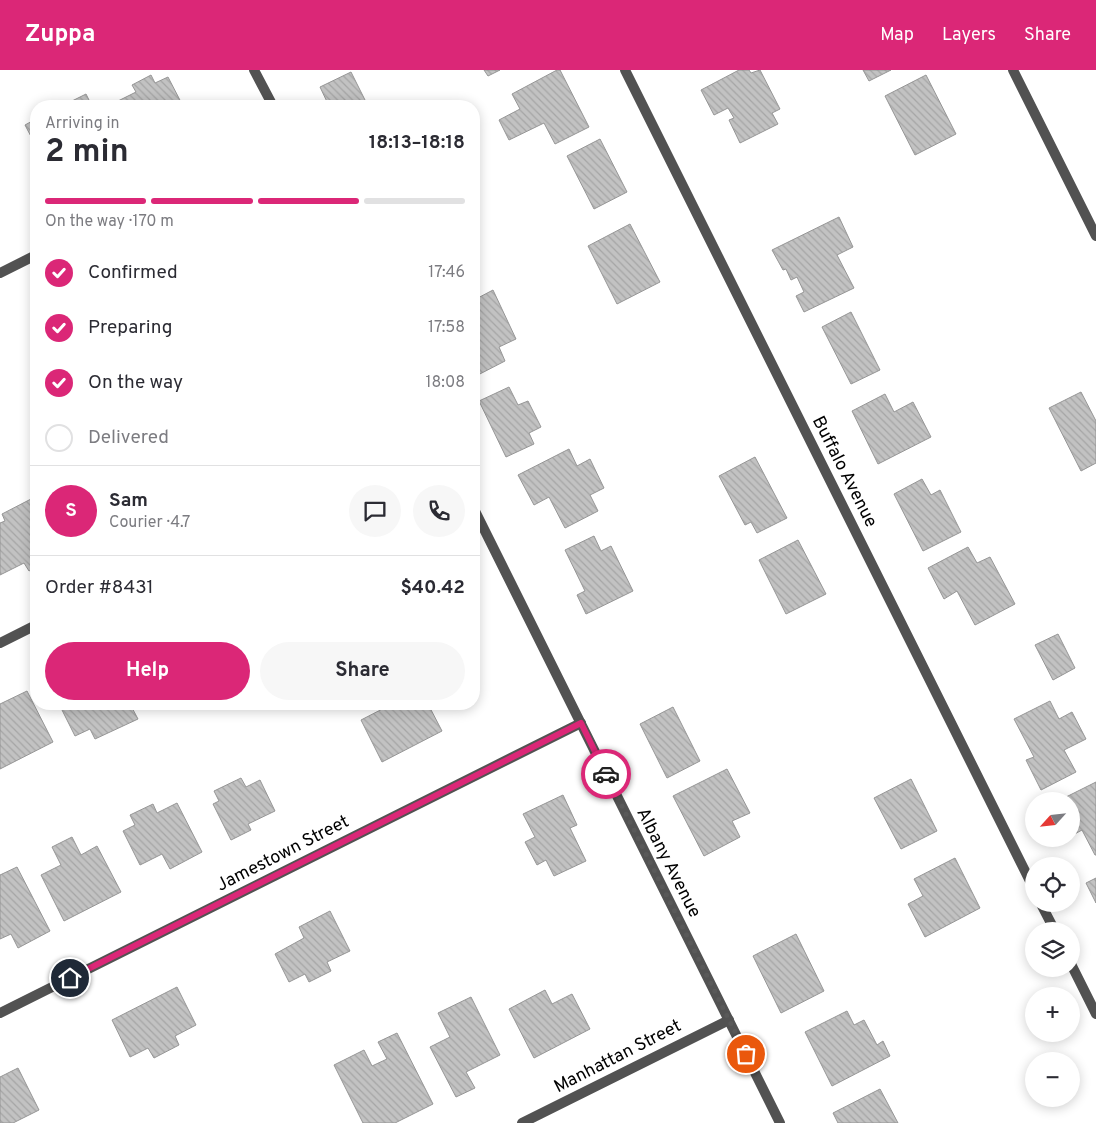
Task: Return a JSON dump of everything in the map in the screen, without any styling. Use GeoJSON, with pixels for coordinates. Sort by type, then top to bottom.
{"type":"FeatureCollection","features":[{"type":"Feature","properties":{"kind":"street"},"geometry":{"type":"LineString","coordinates":[[254,70],[269,100]]}},
{"type":"Feature","properties":{"kind":"street","name":"Buffalo Avenue"},"geometry":{"type":"LineString","coordinates":[[625,70],[1025,871]]}},
{"type":"Feature","properties":{"kind":"street"},"geometry":{"type":"LineString","coordinates":[[1013,70],[1096,236]]}},
{"type":"Feature","properties":{"kind":"street"},"geometry":{"type":"LineString","coordinates":[[0,273],[30,258]]}},
{"type":"Feature","properties":{"kind":"street","name":"Albany Avenue"},"geometry":{"type":"LineString","coordinates":[[480,521],[780,1123]]}},
{"type":"Feature","properties":{"kind":"street"},"geometry":{"type":"LineString","coordinates":[[0,643],[30,628]]}},
{"type":"Feature","properties":{"kind":"street","name":"Jamestown Street"},"geometry":{"type":"LineString","coordinates":[[0,1013],[581,723]]}},
{"type":"Feature","properties":{"kind":"street"},"geometry":{"type":"LineString","coordinates":[[1078,977],[1096,1014]]}},
{"type":"Feature","properties":{"kind":"street","name":"Manhattan Street"},"geometry":{"type":"LineString","coordinates":[[522,1123],[729,1020]]}},
{"type":"Feature","properties":{"kind":"building"},"geometry":{"type":"Polygon","coordinates":[[[484,70],[500,70],[488,76],[484,70]]]}},
{"type":"Feature","properties":{"kind":"building"},"geometry":{"type":"Polygon","coordinates":[[[560,70],[589,127],[555,144],[544,123],[509,140],[499,120],[520,109],[512,94],[560,70]]]}},
{"type":"Feature","properties":{"kind":"building"},"geometry":{"type":"Polygon","coordinates":[[[739,70],[749,70],[751,73],[760,70],[780,109],[772,113],[778,124],[740,143],[729,120],[734,118],[728,108],[714,115],[701,90],[739,70]]]}},
{"type":"Feature","properties":{"kind":"building"},"geometry":{"type":"Polygon","coordinates":[[[863,70],[891,70],[869,81],[863,70]]]}},
{"type":"Feature","properties":{"kind":"building"},"geometry":{"type":"Polygon","coordinates":[[[351,72],[365,100],[326,100],[320,87],[351,72]]]}},
{"type":"Feature","properties":{"kind":"building"},"geometry":{"type":"Polygon","coordinates":[[[151,75],[155,83],[168,77],[180,100],[120,100],[136,92],[132,85],[151,75]]]}},
{"type":"Feature","properties":{"kind":"building"},"geometry":{"type":"Polygon","coordinates":[[[926,75],[956,134],[915,155],[885,96],[926,75]]]}},
{"type":"Feature","properties":{"kind":"building"},"geometry":{"type":"Polygon","coordinates":[[[86,94],[89,100],[74,100],[86,94]]]}},
{"type":"Feature","properties":{"kind":"building"},"geometry":{"type":"Polygon","coordinates":[[[30,122],[30,135],[25,125],[30,122]]]}},
{"type":"Feature","properties":{"kind":"building"},"geometry":{"type":"Polygon","coordinates":[[[600,139],[627,192],[594,209],[567,156],[600,139]]]}},
{"type":"Feature","properties":{"kind":"building"},"geometry":{"type":"Polygon","coordinates":[[[839,217],[853,247],[837,255],[854,288],[804,312],[796,296],[804,292],[797,277],[791,280],[786,269],[783,270],[772,250],[839,217]]]}},
{"type":"Feature","properties":{"kind":"building"},"geometry":{"type":"Polygon","coordinates":[[[630,224],[660,282],[617,304],[588,246],[630,224]]]}},
{"type":"Feature","properties":{"kind":"building"},"geometry":{"type":"Polygon","coordinates":[[[493,290],[516,339],[499,347],[505,361],[480,374],[480,297],[493,290]]]}},
{"type":"Feature","properties":{"kind":"building"},"geometry":{"type":"Polygon","coordinates":[[[851,312],[880,370],[851,384],[822,327],[851,312]]]}},
{"type":"Feature","properties":{"kind":"building"},"geometry":{"type":"Polygon","coordinates":[[[509,387],[518,405],[528,401],[541,427],[529,433],[534,444],[506,457],[480,401],[509,387]]]}},
{"type":"Feature","properties":{"kind":"building"},"geometry":{"type":"Polygon","coordinates":[[[1081,392],[1096,421],[1096,463],[1081,471],[1049,408],[1081,392]]]}},
{"type":"Feature","properties":{"kind":"building"},"geometry":{"type":"Polygon","coordinates":[[[885,394],[894,412],[913,402],[931,437],[878,464],[852,411],[885,394]]]}},
{"type":"Feature","properties":{"kind":"building"},"geometry":{"type":"Polygon","coordinates":[[[569,449],[577,466],[590,459],[604,488],[590,495],[598,511],[565,528],[549,497],[534,505],[518,475],[569,449]]]}},
{"type":"Feature","properties":{"kind":"building"},"geometry":{"type":"Polygon","coordinates":[[[755,457],[787,518],[757,533],[751,522],[745,525],[719,476],[755,457]]]}},
{"type":"Feature","properties":{"kind":"building"},"geometry":{"type":"Polygon","coordinates":[[[922,479],[931,495],[940,490],[961,532],[923,551],[894,494],[922,479]]]}},
{"type":"Feature","properties":{"kind":"building"},"geometry":{"type":"Polygon","coordinates":[[[30,500],[29,571],[24,563],[0,575],[0,523],[5,521],[2,514],[30,500]]]}},
{"type":"Feature","properties":{"kind":"building"},"geometry":{"type":"Polygon","coordinates":[[[594,536],[601,551],[611,546],[633,591],[586,614],[577,595],[585,591],[565,550],[594,536]]]}},
{"type":"Feature","properties":{"kind":"building"},"geometry":{"type":"Polygon","coordinates":[[[798,540],[826,594],[786,614],[759,560],[798,540]]]}},
{"type":"Feature","properties":{"kind":"building"},"geometry":{"type":"Polygon","coordinates":[[[968,547],[977,563],[990,557],[1015,604],[975,625],[957,591],[944,599],[928,568],[968,547]]]}},
{"type":"Feature","properties":{"kind":"building"},"geometry":{"type":"Polygon","coordinates":[[[1058,634],[1075,668],[1053,680],[1035,645],[1058,634]]]}},
{"type":"Feature","properties":{"kind":"building"},"geometry":{"type":"Polygon","coordinates":[[[27,691],[30,697],[30,710],[37,710],[53,742],[0,769],[0,704],[27,691]]]}},
{"type":"Feature","properties":{"kind":"building"},"geometry":{"type":"Polygon","coordinates":[[[1050,701],[1059,719],[1072,712],[1086,739],[1064,750],[1076,772],[1041,790],[1026,760],[1034,757],[1014,719],[1050,701]]]}},
{"type":"Feature","properties":{"kind":"building"},"geometry":{"type":"Polygon","coordinates":[[[673,707],[700,761],[667,778],[640,724],[673,707]]]}},
{"type":"Feature","properties":{"kind":"building"},"geometry":{"type":"Polygon","coordinates":[[[62,710],[133,710],[138,719],[95,739],[90,729],[75,736],[62,710]]]}},
{"type":"Feature","properties":{"kind":"building"},"geometry":{"type":"Polygon","coordinates":[[[380,710],[431,710],[442,731],[382,762],[361,720],[380,710]]]}},
{"type":"Feature","properties":{"kind":"building"},"geometry":{"type":"Polygon","coordinates":[[[727,769],[750,813],[732,821],[740,837],[704,856],[673,796],[727,769]]]}},
{"type":"Feature","properties":{"kind":"building"},"geometry":{"type":"Polygon","coordinates":[[[241,778],[246,787],[260,780],[275,811],[248,824],[251,830],[231,840],[213,804],[219,801],[214,791],[241,778]]]}},
{"type":"Feature","properties":{"kind":"building"},"geometry":{"type":"Polygon","coordinates":[[[911,779],[937,831],[901,849],[874,798],[911,779]]]}},
{"type":"Feature","properties":{"kind":"building"},"geometry":{"type":"Polygon","coordinates":[[[1096,782],[1096,855],[1082,830],[1080,831],[1080,792],[1076,792],[1096,782]]]}},
{"type":"Feature","properties":{"kind":"building"},"geometry":{"type":"Polygon","coordinates":[[[563,795],[577,825],[570,828],[586,861],[554,876],[546,860],[537,865],[525,842],[535,837],[523,814],[563,795]]]}},
{"type":"Feature","properties":{"kind":"building"},"geometry":{"type":"Polygon","coordinates":[[[177,803],[202,852],[170,869],[162,854],[140,865],[123,831],[135,825],[130,815],[153,804],[157,813],[177,803]]]}},
{"type":"Feature","properties":{"kind":"building"},"geometry":{"type":"Polygon","coordinates":[[[72,837],[81,855],[97,846],[121,892],[64,921],[41,875],[61,865],[52,847],[72,837]]]}},
{"type":"Feature","properties":{"kind":"building"},"geometry":{"type":"Polygon","coordinates":[[[955,858],[980,908],[925,937],[908,904],[923,896],[914,879],[955,858]]]}},
{"type":"Feature","properties":{"kind":"building"},"geometry":{"type":"Polygon","coordinates":[[[17,867],[50,931],[18,948],[11,934],[0,939],[0,875],[17,867]]]}},
{"type":"Feature","properties":{"kind":"building"},"geometry":{"type":"Polygon","coordinates":[[[1096,878],[1096,903],[1086,883],[1096,878]]]}},
{"type":"Feature","properties":{"kind":"building"},"geometry":{"type":"Polygon","coordinates":[[[330,911],[350,951],[327,962],[331,971],[309,982],[305,974],[289,982],[275,954],[304,938],[299,927],[330,911]]]}},
{"type":"Feature","properties":{"kind":"building"},"geometry":{"type":"Polygon","coordinates":[[[796,934],[824,991],[781,1013],[753,956],[796,934]]]}},
{"type":"Feature","properties":{"kind":"building"},"geometry":{"type":"Polygon","coordinates":[[[177,987],[196,1025],[175,1036],[179,1045],[154,1058],[148,1048],[130,1057],[112,1020],[177,987]]]}},
{"type":"Feature","properties":{"kind":"building"},"geometry":{"type":"Polygon","coordinates":[[[545,990],[552,1004],[572,994],[590,1029],[534,1058],[509,1009],[545,990]]]}},
{"type":"Feature","properties":{"kind":"building"},"geometry":{"type":"Polygon","coordinates":[[[471,997],[500,1055],[466,1072],[475,1088],[456,1097],[430,1047],[450,1037],[438,1013],[471,997]]]}},
{"type":"Feature","properties":{"kind":"building"},"geometry":{"type":"Polygon","coordinates":[[[847,1011],[854,1025],[864,1020],[877,1045],[883,1041],[890,1056],[832,1086],[805,1032],[847,1011]]]}},
{"type":"Feature","properties":{"kind":"building"},"geometry":{"type":"Polygon","coordinates":[[[397,1033],[433,1104],[395,1123],[363,1123],[334,1065],[364,1050],[372,1066],[387,1059],[378,1042],[397,1033]]]}},
{"type":"Feature","properties":{"kind":"building"},"geometry":{"type":"Polygon","coordinates":[[[18,1068],[39,1110],[13,1123],[0,1123],[0,1077],[18,1068]]]}},
{"type":"Feature","properties":{"kind":"building"},"geometry":{"type":"Polygon","coordinates":[[[880,1089],[898,1123],[838,1123],[833,1113],[880,1089]]]}},
{"type":"Feature","properties":{"kind":"way so far"},"geometry":{"type":"LineString","coordinates":[[606,774],[746,1054]]}},
{"type":"Feature","properties":{"kind":"route"},"geometry":{"type":"LineString","coordinates":[[70,978],[581,723],[606,774]]}}]}
